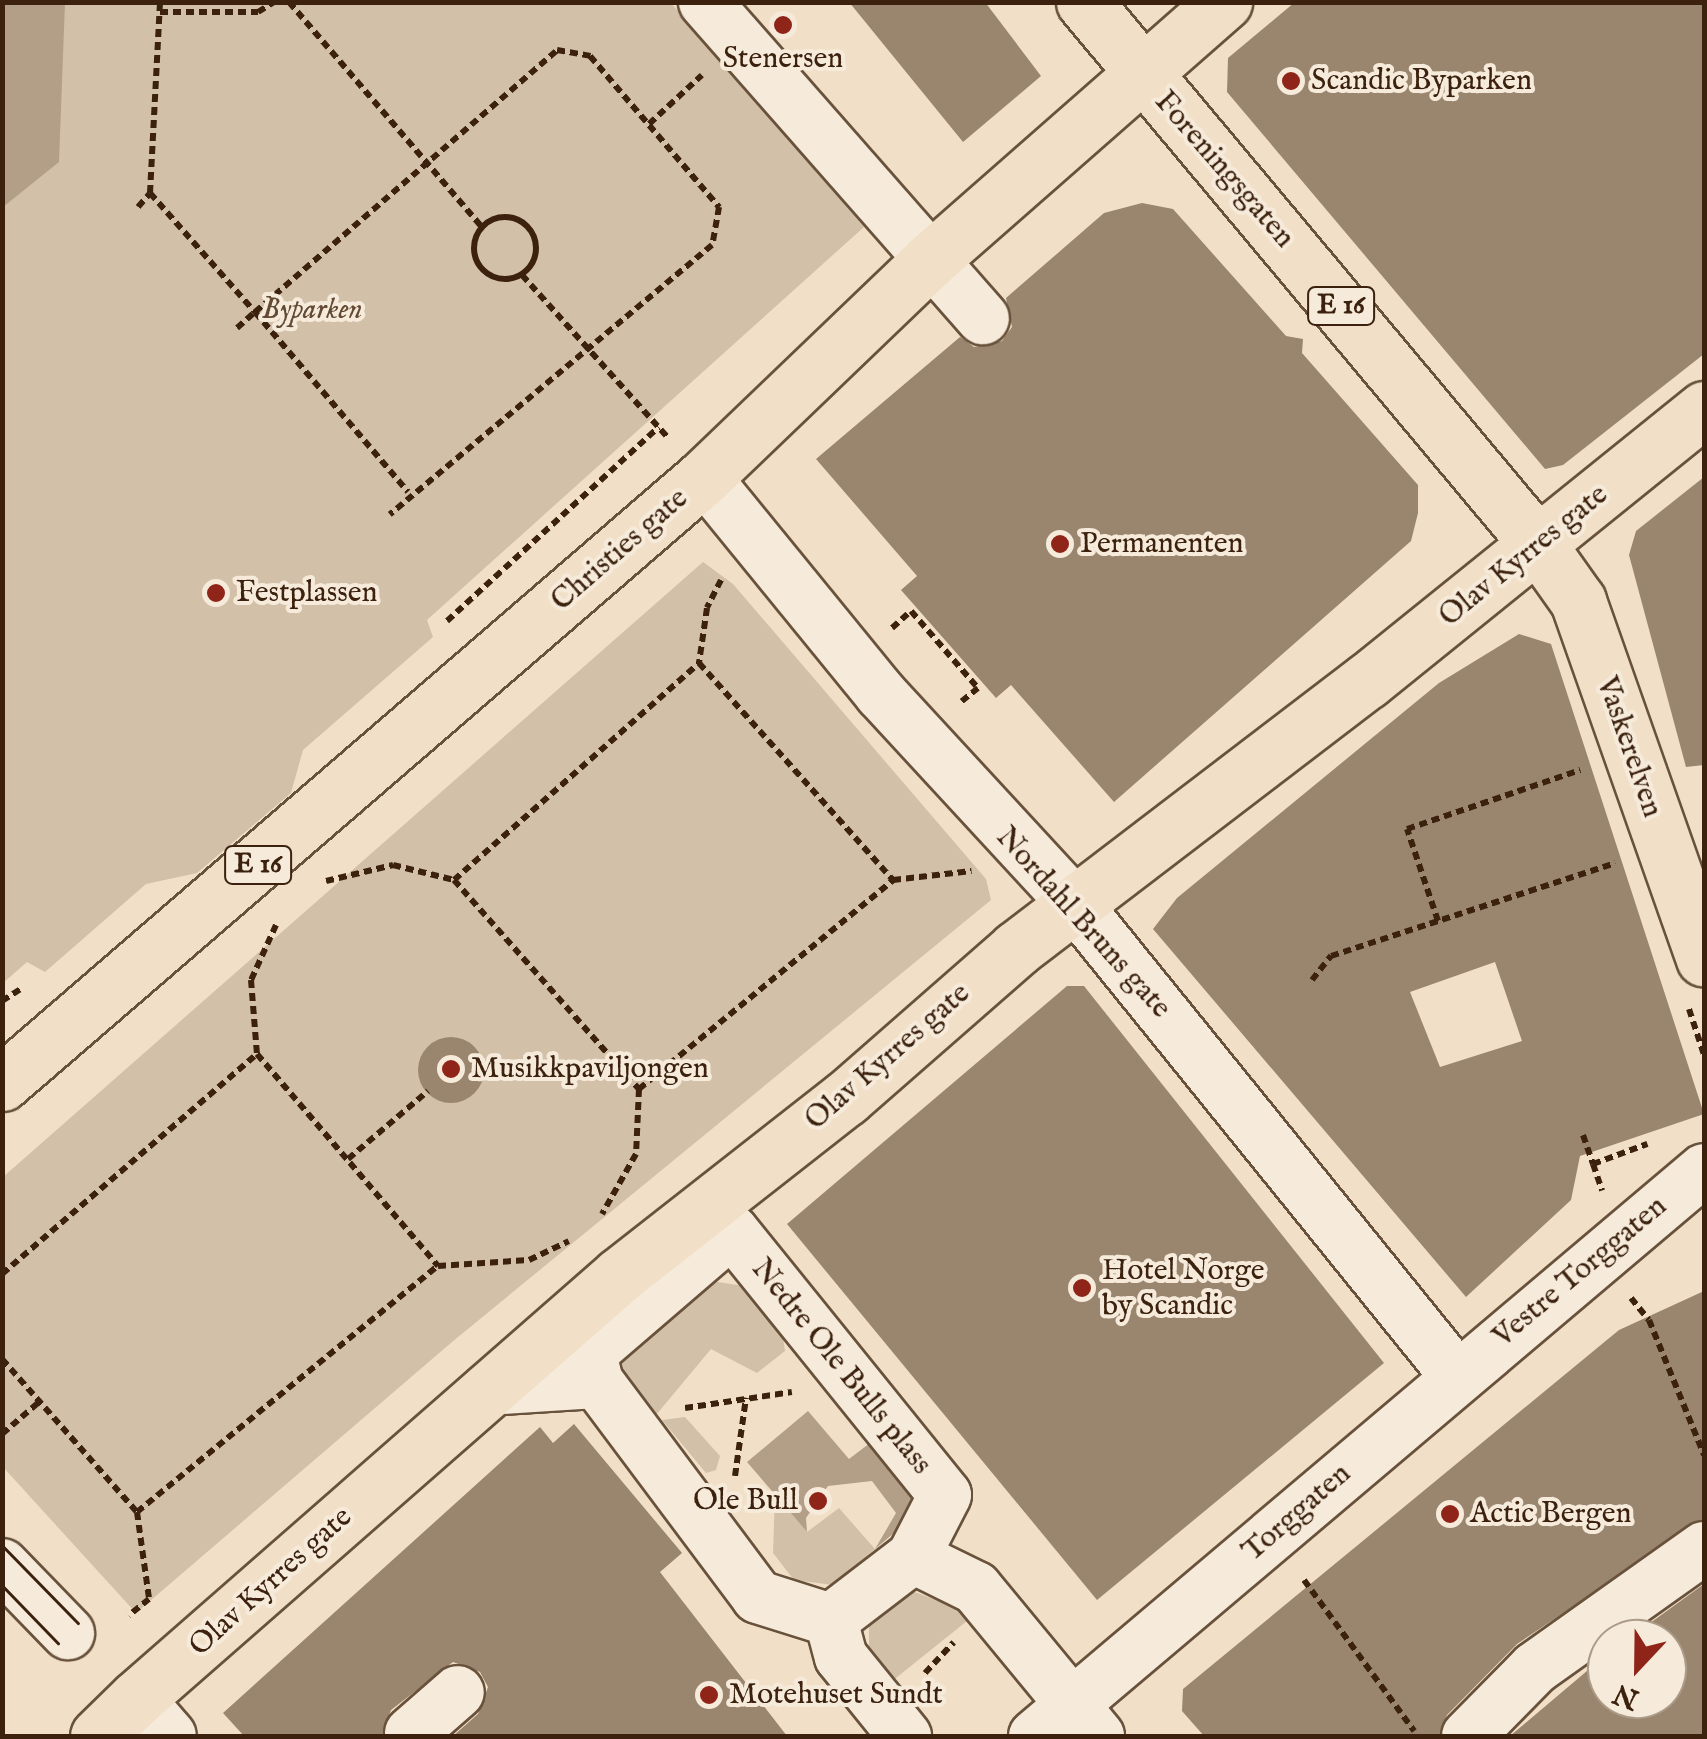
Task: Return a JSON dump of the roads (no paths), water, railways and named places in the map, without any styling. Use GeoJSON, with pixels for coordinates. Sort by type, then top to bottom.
{"type":"FeatureCollection","features":[{"type":"Feature","properties":{"kind":"main road","name":"E 16"},"geometry":{"type":"LineString","coordinates":[[1084,2],[1140,73]]}},
{"type":"Feature","properties":{"kind":"main road","name":"Christies gate"},"geometry":{"type":"LineString","coordinates":[[2,1084],[704,477],[929,261],[1224,2]]}},
{"type":"Feature","properties":{"kind":"main road","name":"Foreningsgaten"},"geometry":{"type":"LineString","coordinates":[[1140,73],[1538,543]]}},
{"type":"Feature","properties":{"kind":"main road","name":"Olav Kyrres gate"},"geometry":{"type":"LineString","coordinates":[[98,1736],[154,1717],[488,1389],[1074,902],[1538,543],[1704,409]]}},
{"type":"Feature","properties":{"kind":"main road","name":"Vaskerelven"},"geometry":{"type":"LineString","coordinates":[[1538,543],[1578,602],[1704,958]]}},
{"type":"Feature","properties":{"kind":"street"},"geometry":{"type":"LineString","coordinates":[[705,2],[983,318]]}},
{"type":"Feature","properties":{"kind":"street","name":"Nordahl Bruns gate"},"geometry":{"type":"LineString","coordinates":[[704,477],[806,608],[1030,863],[1074,902],[1456,1374]]}},
{"type":"Feature","properties":{"kind":"street","name":"Vestre Torggaten"},"geometry":{"type":"LineString","coordinates":[[1456,1374],[1704,1170]]}},
{"type":"Feature","properties":{"kind":"street","name":"Nedre Ole Bulls plass"},"geometry":{"type":"LineString","coordinates":[[597,1382],[590,1353],[746,1215],[746,1176]]}},
{"type":"Feature","properties":{"kind":"street","name":"Nedre Ole Bulls plass"},"geometry":{"type":"LineString","coordinates":[[732,1231],[850,1383],[945,1495],[913,1558],[831,1620]]}},
{"type":"Feature","properties":{"kind":"street","name":"Torggaten"},"geometry":{"type":"LineString","coordinates":[[1068,1726],[1136,1649],[1456,1374]]}},
{"type":"Feature","properties":{"kind":"street"},"geometry":{"type":"LineString","coordinates":[[488,1389],[597,1382],[758,1596],[831,1620],[841,1657],[896,1725]]}},
{"type":"Feature","properties":{"kind":"street"},"geometry":{"type":"LineString","coordinates":[[1468,1736],[1535,1668],[1704,1548]]}},
{"type":"Feature","properties":{"kind":"street"},"geometry":{"type":"LineString","coordinates":[[913,1558],[976,1588],[1068,1726]]}},
{"type":"Feature","properties":{"kind":"street"},"geometry":{"type":"LineString","coordinates":[[2,1565],[68,1633]]}},
{"type":"Feature","properties":{"kind":"street"},"geometry":{"type":"LineString","coordinates":[[411,1734],[458,1692]]}},
{"type":"Feature","properties":{"kind":"tram line"},"geometry":{"type":"LineString","coordinates":[[2,1545],[78,1623]]}},
{"type":"Feature","properties":{"kind":"tram line"},"geometry":{"type":"LineString","coordinates":[[2,1585],[58,1643]]}},
{"type":"Feature","properties":{"kind":"place","name":"Stenersen"},"geometry":{"type":"Point","coordinates":[783,25]}},
{"type":"Feature","properties":{"kind":"place","name":"Scandic Byparken"},"geometry":{"type":"Point","coordinates":[1291,81]}},
{"type":"Feature","properties":{"kind":"place","name":"Permanenten"},"geometry":{"type":"Point","coordinates":[1060,544]}},
{"type":"Feature","properties":{"kind":"place","name":"Festplassen"},"geometry":{"type":"Point","coordinates":[216,593]}},
{"type":"Feature","properties":{"kind":"place","name":"Musikkpaviljongen"},"geometry":{"type":"Point","coordinates":[451,1069]}},
{"type":"Feature","properties":{"kind":"place","name":"Hotel Norge by Scandic"},"geometry":{"type":"Point","coordinates":[1082,1288]}},
{"type":"Feature","properties":{"kind":"place","name":"Ole Bull"},"geometry":{"type":"Point","coordinates":[818,1501]}},
{"type":"Feature","properties":{"kind":"place","name":"Actic Bergen"},"geometry":{"type":"Point","coordinates":[1450,1514]}},
{"type":"Feature","properties":{"kind":"place","name":"Motehuset Sundt"},"geometry":{"type":"Point","coordinates":[709,1695]}},
{"type":"Feature","properties":{"kind":"park label","name":"Byparken"},"geometry":{"type":"Point","coordinates":[312,310]}}]}
